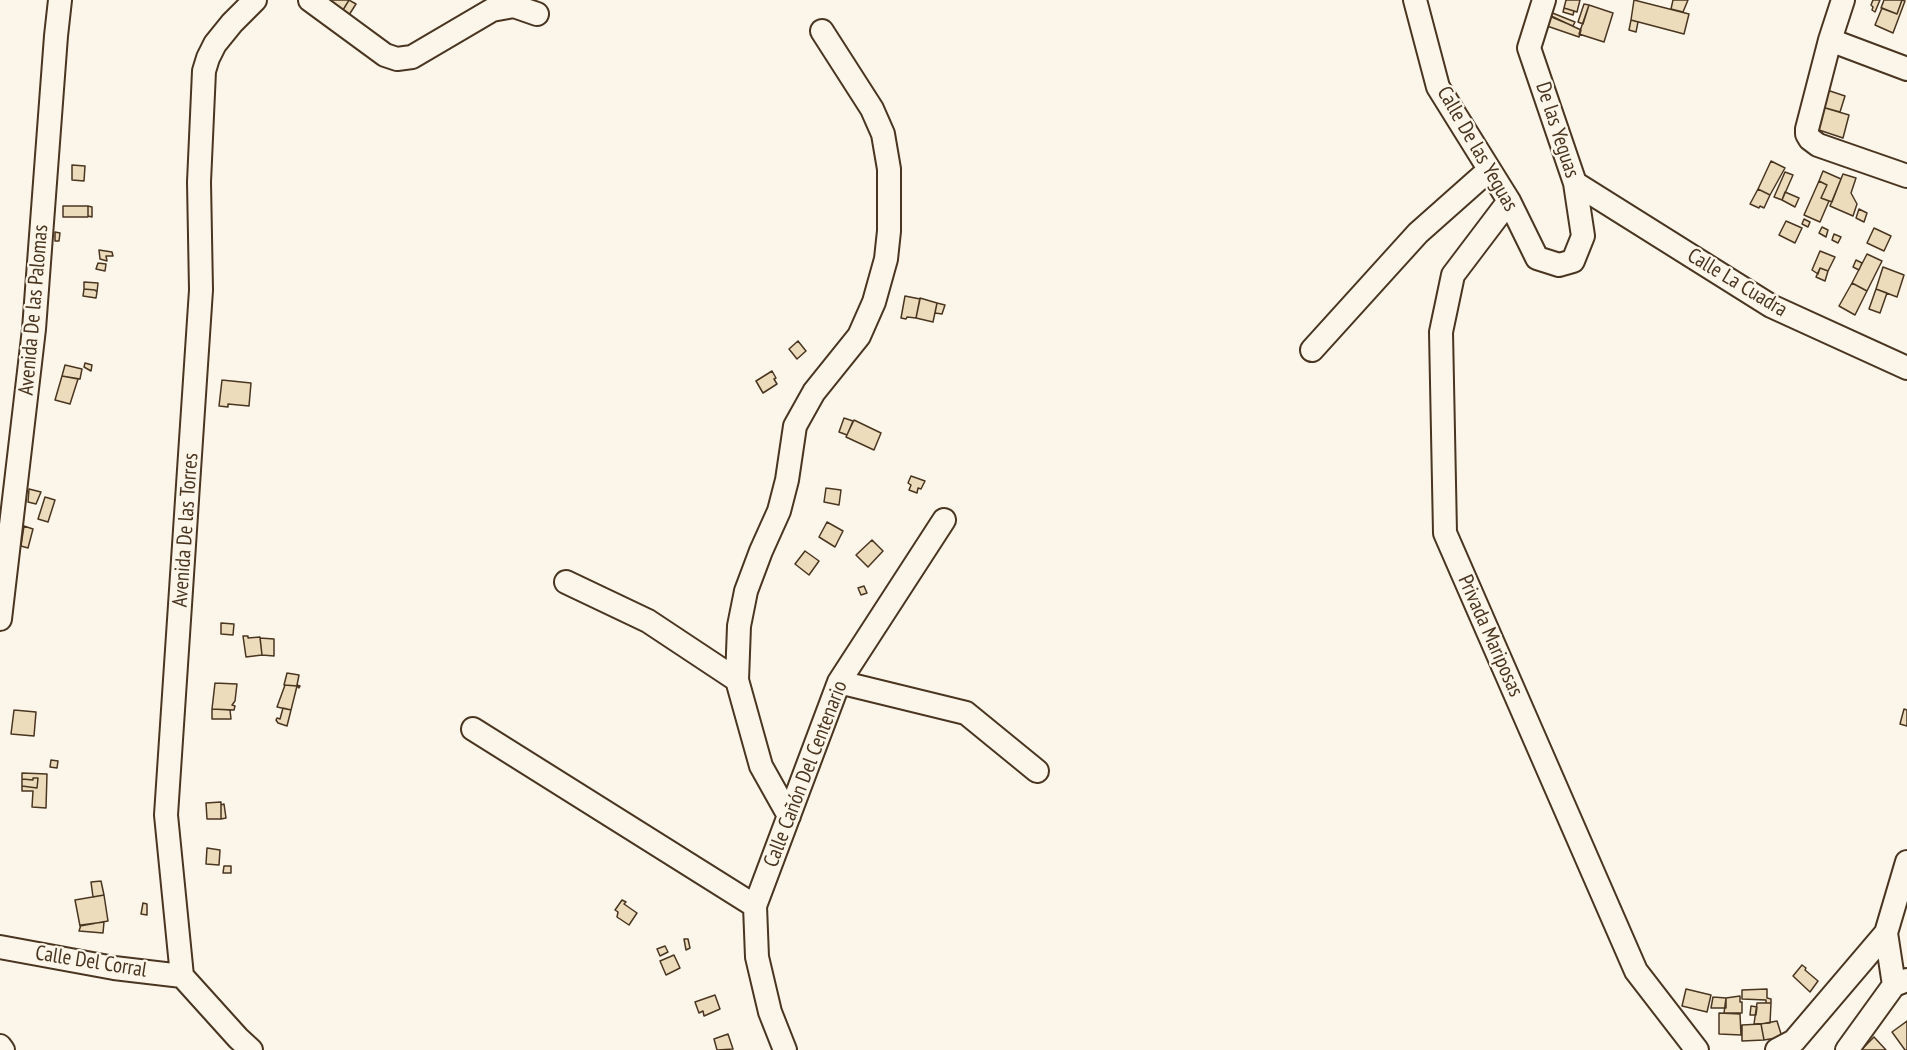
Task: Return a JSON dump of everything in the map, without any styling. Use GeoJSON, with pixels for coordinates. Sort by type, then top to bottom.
{"type":"FeatureCollection","features":[{"type":"Feature","properties":{"kind":"street","name":"Avenida De las Palomas"},"geometry":{"type":"LineString","coordinates":[[0,619],[34,329],[60,0]]}},
{"type":"Feature","properties":{"kind":"street","name":"Avenida De las Torres"},"geometry":{"type":"LineString","coordinates":[[182,976],[166,814],[201,290],[199,182],[201,105],[207,58],[232,23],[255,0]]}},
{"type":"Feature","properties":{"kind":"street"},"geometry":{"type":"LineString","coordinates":[[310,0],[385,55],[397,59],[412,57],[492,10],[514,6],[537,14]]}},
{"type":"Feature","properties":{"kind":"street","name":"Calle De las Yeguas"},"geometry":{"type":"LineString","coordinates":[[1415,0],[1438,87],[1509,201],[1537,258],[1560,266],[1573,261]]}},
{"type":"Feature","properties":{"kind":"street","name":"De las Yeguas"},"geometry":{"type":"LineString","coordinates":[[1544,0],[1529,48],[1575,183],[1583,236],[1573,261]]}},
{"type":"Feature","properties":{"kind":"street"},"geometry":{"type":"LineString","coordinates":[[1843,0],[1807,129],[1810,139],[1818,145],[1907,176]]}},
{"type":"Feature","properties":{"kind":"street"},"geometry":{"type":"LineString","coordinates":[[789,816],[761,766],[737,680],[739,626],[746,591],[779,511],[788,480],[795,426],[814,392],[859,336],[874,302],[886,259],[889,231],[889,169],[884,135],[872,109],[822,31]]}},
{"type":"Feature","properties":{"kind":"street"},"geometry":{"type":"LineString","coordinates":[[1830,40],[1907,69]]}},
{"type":"Feature","properties":{"kind":"street"},"geometry":{"type":"LineString","coordinates":[[1312,351],[1418,233],[1490,170]]}},
{"type":"Feature","properties":{"kind":"street","name":"Calle La Cuadra"},"geometry":{"type":"LineString","coordinates":[[1575,183],[1771,306],[1907,368]]}},
{"type":"Feature","properties":{"kind":"street","name":"Privada Mariposas"},"geometry":{"type":"LineString","coordinates":[[1509,201],[1453,275],[1441,332],[1445,533],[1636,971],[1697,1050]]}},
{"type":"Feature","properties":{"kind":"street","name":"Calle Cañón Del Centenario"},"geometry":{"type":"LineString","coordinates":[[785,1050],[770,1012],[757,957],[755,906],[839,682],[944,520]]}},
{"type":"Feature","properties":{"kind":"street"},"geometry":{"type":"LineString","coordinates":[[566,582],[648,621],[737,680]]}},
{"type":"Feature","properties":{"kind":"street"},"geometry":{"type":"LineString","coordinates":[[839,682],[966,713],[1036,771]]}},
{"type":"Feature","properties":{"kind":"street"},"geometry":{"type":"LineString","coordinates":[[473,729],[755,906]]}},
{"type":"Feature","properties":{"kind":"street"},"geometry":{"type":"LineString","coordinates":[[1777,1050],[1794,1041],[1886,933],[1907,862]]}},
{"type":"Feature","properties":{"kind":"street"},"geometry":{"type":"LineString","coordinates":[[1847,1050],[1900,983],[1886,933]]}},
{"type":"Feature","properties":{"kind":"street","name":"Calle Del Corral"},"geometry":{"type":"LineString","coordinates":[[0,947],[114,968],[182,976]]}},
{"type":"Feature","properties":{"kind":"street"},"geometry":{"type":"LineString","coordinates":[[182,976],[251,1050]]}},
{"type":"Feature","properties":{"kind":"street"},"geometry":{"type":"LineString","coordinates":[[0,1046],[3,1050]]}},
{"type":"Feature","properties":{"kind":"building"},"geometry":{"type":"Polygon","coordinates":[[[326,0],[349,0],[343,10],[326,0]]]}},
{"type":"Feature","properties":{"kind":"building"},"geometry":{"type":"Polygon","coordinates":[[[349,0],[356,4],[349,15],[343,10],[349,0]]]}},
{"type":"Feature","properties":{"kind":"building"},"geometry":{"type":"Polygon","coordinates":[[[1566,0],[1580,0],[1577,12],[1564,8],[1566,0]]]}},
{"type":"Feature","properties":{"kind":"building"},"geometry":{"type":"Polygon","coordinates":[[[1634,0],[1689,14],[1684,34],[1631,20],[1634,0]]]}},
{"type":"Feature","properties":{"kind":"building"},"geometry":{"type":"Polygon","coordinates":[[[1673,0],[1688,0],[1683,12],[1671,9],[1673,0]]]}},
{"type":"Feature","properties":{"kind":"building"},"geometry":{"type":"Polygon","coordinates":[[[1873,0],[1880,0],[1875,12],[1871,5],[1873,0]]]}},
{"type":"Feature","properties":{"kind":"building"},"geometry":{"type":"Polygon","coordinates":[[[1884,0],[1902,0],[1897,14],[1881,8],[1884,0]]]}},
{"type":"Feature","properties":{"kind":"building"},"geometry":{"type":"Polygon","coordinates":[[[1902,0],[1905,1],[1893,33],[1875,25],[1882,8],[1897,14],[1902,0]]]}},
{"type":"Feature","properties":{"kind":"building"},"geometry":{"type":"Polygon","coordinates":[[[1584,4],[1589,5],[1583,24],[1578,22],[1584,4]]]}},
{"type":"Feature","properties":{"kind":"building"},"geometry":{"type":"Polygon","coordinates":[[[1589,5],[1613,13],[1604,42],[1579,34],[1589,5]]]}},
{"type":"Feature","properties":{"kind":"building"},"geometry":{"type":"Polygon","coordinates":[[[1564,8],[1574,11],[1573,15],[1563,12],[1564,8]]]}},
{"type":"Feature","properties":{"kind":"building"},"geometry":{"type":"Polygon","coordinates":[[[1550,12],[1575,22],[1573,26],[1549,15],[1550,12]]]}},
{"type":"Feature","properties":{"kind":"building"},"geometry":{"type":"Polygon","coordinates":[[[1549,15],[1581,30],[1579,37],[1547,26],[1549,15]]]}},
{"type":"Feature","properties":{"kind":"building"},"geometry":{"type":"Polygon","coordinates":[[[1631,20],[1638,22],[1636,32],[1629,30],[1631,20]]]}},
{"type":"Feature","properties":{"kind":"building"},"geometry":{"type":"Polygon","coordinates":[[[1827,90],[1845,96],[1840,112],[1822,107],[1827,90]]]}},
{"type":"Feature","properties":{"kind":"building"},"geometry":{"type":"Polygon","coordinates":[[[1822,107],[1849,115],[1843,138],[1816,129],[1822,107]]]}},
{"type":"Feature","properties":{"kind":"building"},"geometry":{"type":"Polygon","coordinates":[[[1771,161],[1785,168],[1770,195],[1758,189],[1771,161]]]}},
{"type":"Feature","properties":{"kind":"building"},"geometry":{"type":"Polygon","coordinates":[[[72,165],[85,166],[84,181],[72,180],[72,165]]]}},
{"type":"Feature","properties":{"kind":"building"},"geometry":{"type":"Polygon","coordinates":[[[1823,171],[1841,179],[1832,202],[1821,198],[1827,185],[1819,181],[1823,171]]]}},
{"type":"Feature","properties":{"kind":"building"},"geometry":{"type":"Polygon","coordinates":[[[1785,172],[1793,175],[1782,200],[1774,197],[1785,172]]]}},
{"type":"Feature","properties":{"kind":"building"},"geometry":{"type":"Polygon","coordinates":[[[1843,174],[1856,178],[1851,193],[1857,204],[1853,216],[1830,206],[1843,174]]]}},
{"type":"Feature","properties":{"kind":"building"},"geometry":{"type":"Polygon","coordinates":[[[1819,181],[1827,185],[1821,198],[1829,201],[1820,222],[1804,215],[1819,181]]]}},
{"type":"Feature","properties":{"kind":"building"},"geometry":{"type":"Polygon","coordinates":[[[1758,189],[1770,195],[1764,208],[1750,204],[1758,189]]]}},
{"type":"Feature","properties":{"kind":"building"},"geometry":{"type":"Polygon","coordinates":[[[1785,192],[1799,198],[1795,207],[1782,200],[1785,192]]]}},
{"type":"Feature","properties":{"kind":"building"},"geometry":{"type":"Polygon","coordinates":[[[63,206],[88,206],[88,217],[63,217],[63,206]]]}},
{"type":"Feature","properties":{"kind":"building"},"geometry":{"type":"Polygon","coordinates":[[[88,206],[92,207],[92,217],[88,216],[88,206]]]}},
{"type":"Feature","properties":{"kind":"building"},"geometry":{"type":"Polygon","coordinates":[[[1859,209],[1867,213],[1864,222],[1856,218],[1859,209]]]}},
{"type":"Feature","properties":{"kind":"building"},"geometry":{"type":"Polygon","coordinates":[[[1804,219],[1810,222],[1808,227],[1802,224],[1804,219]]]}},
{"type":"Feature","properties":{"kind":"building"},"geometry":{"type":"Polygon","coordinates":[[[1786,221],[1802,228],[1795,243],[1779,235],[1786,221]]]}},
{"type":"Feature","properties":{"kind":"building"},"geometry":{"type":"Polygon","coordinates":[[[1822,227],[1828,230],[1826,237],[1819,233],[1822,227]]]}},
{"type":"Feature","properties":{"kind":"building"},"geometry":{"type":"Polygon","coordinates":[[[1874,228],[1891,236],[1884,251],[1867,243],[1874,228]]]}},
{"type":"Feature","properties":{"kind":"building"},"geometry":{"type":"Polygon","coordinates":[[[55,232],[60,233],[59,241],[55,241],[55,232]]]}},
{"type":"Feature","properties":{"kind":"building"},"geometry":{"type":"Polygon","coordinates":[[[1834,234],[1841,237],[1838,243],[1832,240],[1834,234]]]}},
{"type":"Feature","properties":{"kind":"building"},"geometry":{"type":"Polygon","coordinates":[[[99,250],[112,252],[113,256],[106,256],[107,261],[100,259],[99,250]]]}},
{"type":"Feature","properties":{"kind":"building"},"geometry":{"type":"Polygon","coordinates":[[[1820,251],[1835,257],[1828,271],[1820,268],[1818,274],[1812,270],[1820,251]]]}},
{"type":"Feature","properties":{"kind":"building"},"geometry":{"type":"Polygon","coordinates":[[[1867,254],[1882,261],[1867,291],[1852,283],[1867,254]]]}},
{"type":"Feature","properties":{"kind":"building"},"geometry":{"type":"Polygon","coordinates":[[[1856,260],[1862,263],[1859,270],[1853,267],[1856,260]]]}},
{"type":"Feature","properties":{"kind":"building"},"geometry":{"type":"Polygon","coordinates":[[[98,263],[106,264],[105,271],[96,269],[98,263]]]}},
{"type":"Feature","properties":{"kind":"building"},"geometry":{"type":"Polygon","coordinates":[[[1883,267],[1904,275],[1897,297],[1876,289],[1883,267]]]}},
{"type":"Feature","properties":{"kind":"building"},"geometry":{"type":"Polygon","coordinates":[[[1820,268],[1828,271],[1825,281],[1816,277],[1820,268]]]}},
{"type":"Feature","properties":{"kind":"building"},"geometry":{"type":"Polygon","coordinates":[[[84,282],[98,283],[97,292],[84,289],[84,282]]]}},
{"type":"Feature","properties":{"kind":"building"},"geometry":{"type":"Polygon","coordinates":[[[1852,283],[1867,291],[1855,315],[1839,306],[1852,283]]]}},
{"type":"Feature","properties":{"kind":"building"},"geometry":{"type":"Polygon","coordinates":[[[84,289],[95,290],[96,298],[83,296],[84,289]]]}},
{"type":"Feature","properties":{"kind":"building"},"geometry":{"type":"Polygon","coordinates":[[[1876,289],[1887,293],[1880,313],[1869,309],[1876,289]]]}},
{"type":"Feature","properties":{"kind":"building"},"geometry":{"type":"Polygon","coordinates":[[[905,296],[920,299],[916,318],[901,318],[905,296]]]}},
{"type":"Feature","properties":{"kind":"building"},"geometry":{"type":"Polygon","coordinates":[[[920,298],[937,303],[933,322],[916,318],[920,298]]]}},
{"type":"Feature","properties":{"kind":"building"},"geometry":{"type":"Polygon","coordinates":[[[937,303],[945,305],[942,314],[935,313],[937,303]]]}},
{"type":"Feature","properties":{"kind":"building"},"geometry":{"type":"Polygon","coordinates":[[[798,341],[806,351],[797,359],[789,349],[798,341]]]}},
{"type":"Feature","properties":{"kind":"building"},"geometry":{"type":"Polygon","coordinates":[[[85,363],[92,365],[91,371],[84,367],[85,363]]]}},
{"type":"Feature","properties":{"kind":"building"},"geometry":{"type":"Polygon","coordinates":[[[65,365],[82,369],[80,379],[62,376],[65,365]]]}},
{"type":"Feature","properties":{"kind":"building"},"geometry":{"type":"Polygon","coordinates":[[[772,371],[777,384],[763,393],[756,381],[772,371]]]}},
{"type":"Feature","properties":{"kind":"building"},"geometry":{"type":"Polygon","coordinates":[[[62,376],[78,379],[70,404],[55,400],[62,376]]]}},
{"type":"Feature","properties":{"kind":"building"},"geometry":{"type":"Polygon","coordinates":[[[222,380],[251,383],[249,406],[228,404],[228,407],[219,406],[222,380]]]}},
{"type":"Feature","properties":{"kind":"building"},"geometry":{"type":"Polygon","coordinates":[[[844,418],[853,421],[847,435],[839,432],[844,418]]]}},
{"type":"Feature","properties":{"kind":"building"},"geometry":{"type":"Polygon","coordinates":[[[854,420],[881,433],[874,450],[846,437],[854,420]]]}},
{"type":"Feature","properties":{"kind":"building"},"geometry":{"type":"Polygon","coordinates":[[[911,476],[925,481],[921,489],[918,488],[917,493],[909,490],[911,485],[908,483],[911,476]]]}},
{"type":"Feature","properties":{"kind":"building"},"geometry":{"type":"Polygon","coordinates":[[[826,488],[841,490],[839,505],[824,502],[826,488]]]}},
{"type":"Feature","properties":{"kind":"building"},"geometry":{"type":"Polygon","coordinates":[[[29,489],[41,492],[36,504],[28,502],[29,489]]]}},
{"type":"Feature","properties":{"kind":"building"},"geometry":{"type":"Polygon","coordinates":[[[45,497],[55,500],[48,522],[38,519],[45,497]]]}},
{"type":"Feature","properties":{"kind":"building"},"geometry":{"type":"Polygon","coordinates":[[[827,522],[843,531],[835,547],[819,537],[827,522]]]}},
{"type":"Feature","properties":{"kind":"building"},"geometry":{"type":"Polygon","coordinates":[[[24,526],[33,529],[28,548],[21,546],[24,526]]]}},
{"type":"Feature","properties":{"kind":"building"},"geometry":{"type":"Polygon","coordinates":[[[872,540],[883,551],[868,567],[856,555],[872,540]]]}},
{"type":"Feature","properties":{"kind":"building"},"geometry":{"type":"Polygon","coordinates":[[[805,551],[819,561],[809,575],[795,564],[805,551]]]}},
{"type":"Feature","properties":{"kind":"building"},"geometry":{"type":"Polygon","coordinates":[[[864,586],[867,593],[861,595],[858,588],[864,586]]]}},
{"type":"Feature","properties":{"kind":"building"},"geometry":{"type":"Polygon","coordinates":[[[221,623],[234,624],[233,635],[221,634],[221,623]]]}},
{"type":"Feature","properties":{"kind":"building"},"geometry":{"type":"Polygon","coordinates":[[[243,636],[260,637],[262,655],[246,657],[243,636]]]}},
{"type":"Feature","properties":{"kind":"building"},"geometry":{"type":"Polygon","coordinates":[[[260,638],[274,639],[274,656],[262,655],[260,638]]]}},
{"type":"Feature","properties":{"kind":"building"},"geometry":{"type":"Polygon","coordinates":[[[287,673],[299,675],[297,685],[300,686],[299,688],[284,685],[287,673]]]}},
{"type":"Feature","properties":{"kind":"building"},"geometry":{"type":"Polygon","coordinates":[[[215,683],[237,684],[235,701],[232,705],[235,706],[234,710],[212,709],[215,683]]]}},
{"type":"Feature","properties":{"kind":"building"},"geometry":{"type":"Polygon","coordinates":[[[285,685],[297,686],[291,710],[277,707],[285,685]]]}},
{"type":"Feature","properties":{"kind":"building"},"geometry":{"type":"Polygon","coordinates":[[[283,708],[291,710],[287,726],[276,720],[280,719],[283,708]]]}},
{"type":"Feature","properties":{"kind":"building"},"geometry":{"type":"Polygon","coordinates":[[[212,709],[230,710],[231,719],[212,719],[212,709]]]}},
{"type":"Feature","properties":{"kind":"building"},"geometry":{"type":"Polygon","coordinates":[[[1904,709],[1907,710],[1907,726],[1900,724],[1904,709]]]}},
{"type":"Feature","properties":{"kind":"building"},"geometry":{"type":"Polygon","coordinates":[[[14,710],[36,712],[34,736],[11,734],[14,710]]]}},
{"type":"Feature","properties":{"kind":"building"},"geometry":{"type":"Polygon","coordinates":[[[51,760],[58,761],[57,768],[50,767],[51,760]]]}},
{"type":"Feature","properties":{"kind":"building"},"geometry":{"type":"Polygon","coordinates":[[[22,773],[47,774],[46,808],[32,807],[33,791],[22,791],[22,786],[37,788],[38,778],[22,779],[22,773]]]}},
{"type":"Feature","properties":{"kind":"building"},"geometry":{"type":"Polygon","coordinates":[[[33,778],[38,778],[37,788],[22,786],[22,779],[33,780],[33,778]]]}},
{"type":"Feature","properties":{"kind":"building"},"geometry":{"type":"Polygon","coordinates":[[[221,802],[221,819],[207,819],[206,803],[221,802]]]}},
{"type":"Feature","properties":{"kind":"building"},"geometry":{"type":"Polygon","coordinates":[[[224,804],[226,818],[221,819],[221,805],[224,804]]]}},
{"type":"Feature","properties":{"kind":"building"},"geometry":{"type":"Polygon","coordinates":[[[207,848],[220,850],[219,865],[206,864],[207,848]]]}},
{"type":"Feature","properties":{"kind":"building"},"geometry":{"type":"Polygon","coordinates":[[[224,866],[231,866],[231,873],[223,873],[224,866]]]}},
{"type":"Feature","properties":{"kind":"building"},"geometry":{"type":"Polygon","coordinates":[[[101,881],[104,895],[93,897],[91,882],[101,881]]]}},
{"type":"Feature","properties":{"kind":"building"},"geometry":{"type":"Polygon","coordinates":[[[104,895],[108,921],[80,926],[75,900],[104,895]]]}},
{"type":"Feature","properties":{"kind":"building"},"geometry":{"type":"Polygon","coordinates":[[[622,900],[637,913],[629,925],[617,917],[618,912],[615,910],[622,900]]]}},
{"type":"Feature","properties":{"kind":"building"},"geometry":{"type":"Polygon","coordinates":[[[143,903],[147,904],[147,915],[141,914],[143,903]]]}},
{"type":"Feature","properties":{"kind":"building"},"geometry":{"type":"Polygon","coordinates":[[[104,922],[103,933],[79,931],[81,925],[104,922]]]}},
{"type":"Feature","properties":{"kind":"building"},"geometry":{"type":"Polygon","coordinates":[[[684,939],[688,939],[690,948],[686,950],[684,939]]]}},
{"type":"Feature","properties":{"kind":"building"},"geometry":{"type":"Polygon","coordinates":[[[665,946],[668,952],[660,956],[657,949],[665,946]]]}},
{"type":"Feature","properties":{"kind":"building"},"geometry":{"type":"Polygon","coordinates":[[[674,955],[680,968],[666,975],[660,961],[674,955]]]}},
{"type":"Feature","properties":{"kind":"building"},"geometry":{"type":"Polygon","coordinates":[[[1802,965],[1818,981],[1810,992],[1793,976],[1802,965]]]}},
{"type":"Feature","properties":{"kind":"building"},"geometry":{"type":"Polygon","coordinates":[[[1686,989],[1711,995],[1707,1012],[1682,1006],[1686,989]]]}},
{"type":"Feature","properties":{"kind":"building"},"geometry":{"type":"Polygon","coordinates":[[[1767,989],[1767,998],[1771,999],[1771,1003],[1766,1003],[1766,1000],[1742,999],[1742,990],[1767,989]]]}},
{"type":"Feature","properties":{"kind":"building"},"geometry":{"type":"Polygon","coordinates":[[[715,995],[720,1009],[704,1016],[703,1011],[699,1013],[695,1002],[715,995]]]}},
{"type":"Feature","properties":{"kind":"building"},"geometry":{"type":"Polygon","coordinates":[[[1740,996],[1742,1013],[1724,1013],[1726,998],[1740,996]]]}},
{"type":"Feature","properties":{"kind":"building"},"geometry":{"type":"Polygon","coordinates":[[[1713,997],[1726,998],[1726,1008],[1711,1008],[1713,997]]]}},
{"type":"Feature","properties":{"kind":"building"},"geometry":{"type":"Polygon","coordinates":[[[1757,1003],[1771,1003],[1770,1023],[1754,1024],[1757,1003]]]}},
{"type":"Feature","properties":{"kind":"building"},"geometry":{"type":"Polygon","coordinates":[[[1751,1006],[1757,1007],[1756,1015],[1750,1015],[1751,1006]]]}},
{"type":"Feature","properties":{"kind":"building"},"geometry":{"type":"Polygon","coordinates":[[[1719,1013],[1740,1014],[1741,1035],[1719,1034],[1719,1013]]]}},
{"type":"Feature","properties":{"kind":"building"},"geometry":{"type":"Polygon","coordinates":[[[1777,1021],[1782,1037],[1764,1040],[1761,1024],[1777,1021]]]}},
{"type":"Feature","properties":{"kind":"building"},"geometry":{"type":"Polygon","coordinates":[[[1907,1021],[1907,1050],[1905,1050],[1892,1032],[1907,1021]]]}},
{"type":"Feature","properties":{"kind":"building"},"geometry":{"type":"Polygon","coordinates":[[[1761,1024],[1764,1040],[1742,1041],[1742,1025],[1761,1024]]]}},
{"type":"Feature","properties":{"kind":"building"},"geometry":{"type":"Polygon","coordinates":[[[728,1034],[733,1049],[717,1050],[714,1039],[728,1034]]]}},
{"type":"Feature","properties":{"kind":"building"},"geometry":{"type":"Polygon","coordinates":[[[1874,1037],[1886,1050],[1861,1050],[1874,1037]]]}}]}
